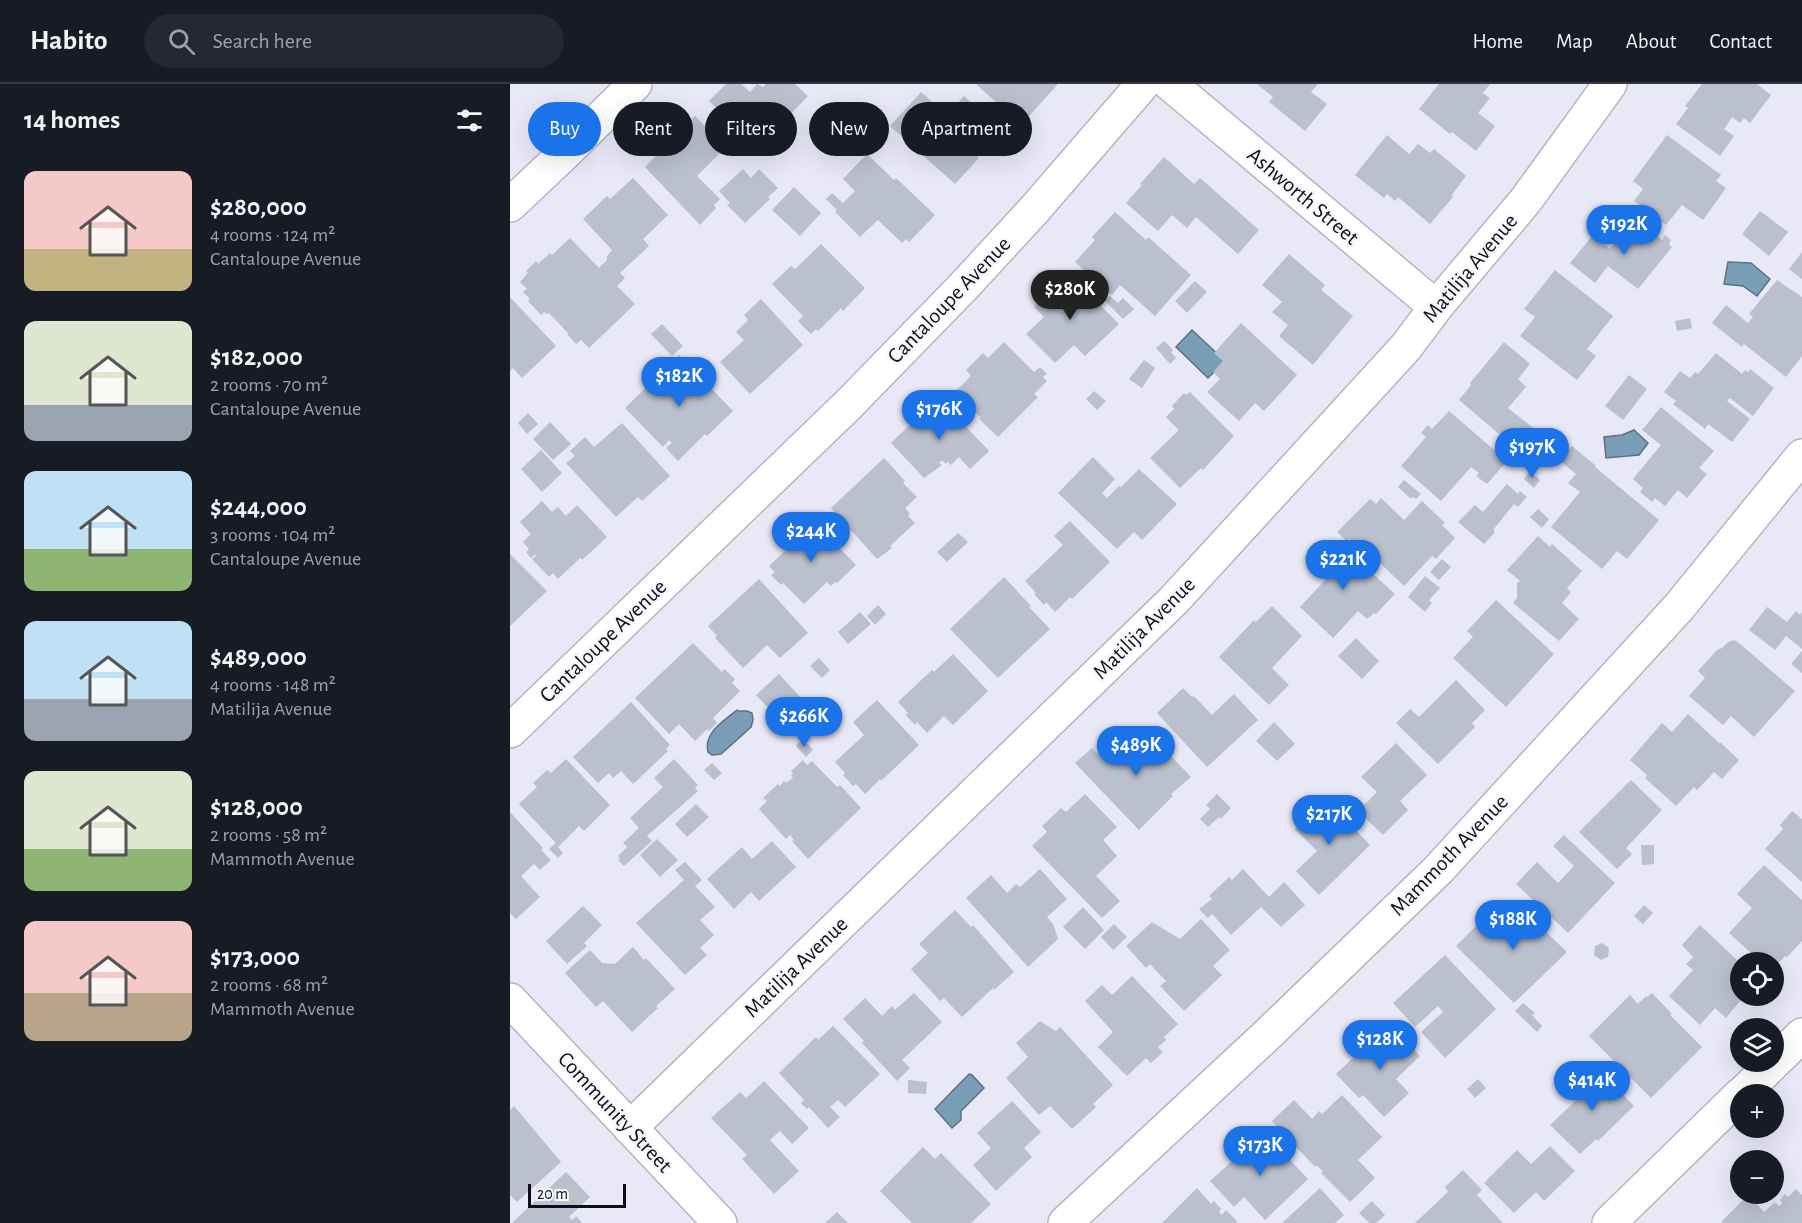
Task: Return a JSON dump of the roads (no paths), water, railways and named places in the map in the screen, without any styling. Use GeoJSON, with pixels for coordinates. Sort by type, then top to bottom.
{"type":"FeatureCollection","features":[{"type":"Feature","properties":{"kind":"street"},"geometry":{"type":"LineString","coordinates":[[510,205],[635,84]]}},
{"type":"Feature","properties":{"kind":"street","name":"Cantaloupe Avenue"},"geometry":{"type":"LineString","coordinates":[[510,731],[857,395],[1034,210],[1143,84]]}},
{"type":"Feature","properties":{"kind":"street","name":"Ashworth Street"},"geometry":{"type":"LineString","coordinates":[[1170,84],[1436,307]]}},
{"type":"Feature","properties":{"kind":"street","name":"Matilija Avenue"},"geometry":{"type":"LineString","coordinates":[[630,1128],[1174,600],[1406,347],[1436,307],[1526,200],[1610,84]]}},
{"type":"Feature","properties":{"kind":"street","name":"Mammoth Avenue"},"geometry":{"type":"LineString","coordinates":[[1065,1223],[1268,1034],[1438,870],[1679,607],[1802,456]]}},
{"type":"Feature","properties":{"kind":"street","name":"Community Street"},"geometry":{"type":"LineString","coordinates":[[510,1000],[720,1223]]}},
{"type":"Feature","properties":{"kind":"street"},"geometry":{"type":"LineString","coordinates":[[1751,1084],[1802,1035]]}},
{"type":"Feature","properties":{"kind":"street"},"geometry":{"type":"LineString","coordinates":[[1609,1223],[1730,1105]]}},
{"type":"Feature","properties":{"kind":"water"},"geometry":{"type":"Polygon","coordinates":[[[1728,262],[1751,263],[1770,279],[1757,296],[1743,286],[1724,284],[1728,262]]]}},
{"type":"Feature","properties":{"kind":"water"},"geometry":{"type":"Polygon","coordinates":[[[1192,330],[1225,361],[1208,378],[1176,347],[1192,330]]]}},
{"type":"Feature","properties":{"kind":"water"},"geometry":{"type":"Polygon","coordinates":[[[1634,430],[1648,443],[1639,455],[1606,458],[1604,437],[1622,435],[1634,430]]]}},
{"type":"Feature","properties":{"kind":"water"},"geometry":{"type":"Polygon","coordinates":[[[737,710],[752,713],[751,727],[721,754],[712,755],[708,752],[707,745],[712,733],[737,710]]]}},
{"type":"Feature","properties":{"kind":"water"},"geometry":{"type":"Polygon","coordinates":[[[969,1074],[984,1088],[961,1111],[961,1120],[952,1128],[935,1109],[969,1074]]]}}]}
